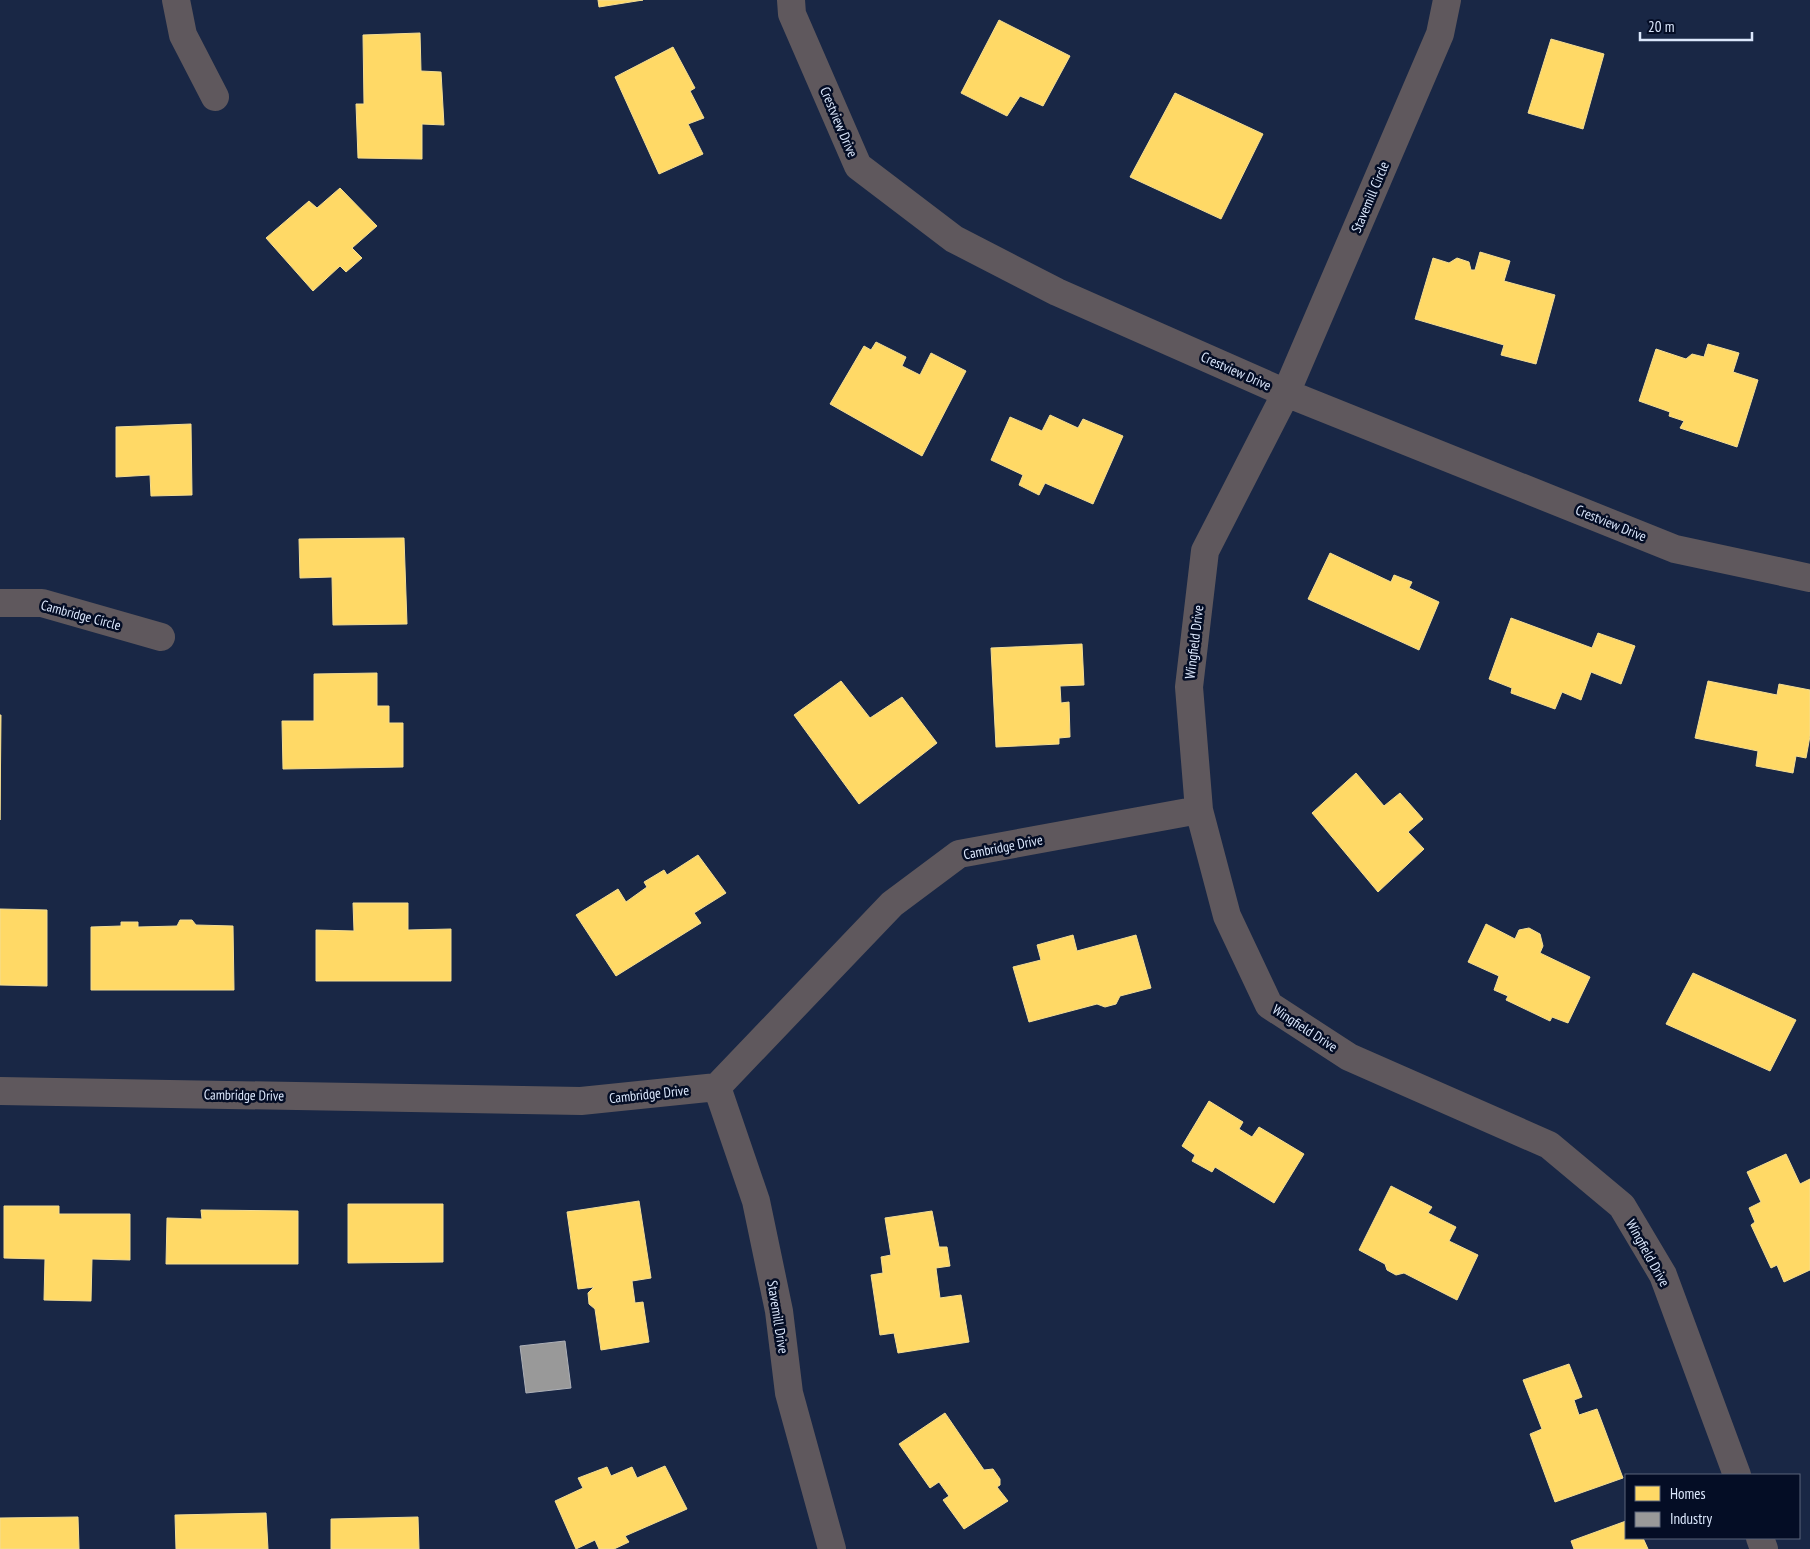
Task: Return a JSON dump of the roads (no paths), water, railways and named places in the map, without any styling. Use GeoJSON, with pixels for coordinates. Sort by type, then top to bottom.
{"type":"FeatureCollection","features":[{"type":"Feature","properties":{"kind":"street"},"geometry":{"type":"LineString","coordinates":[[176,0],[183,35],[215,97]]}},
{"type":"Feature","properties":{"kind":"street","name":"Crestview Drive"},"geometry":{"type":"LineString","coordinates":[[791,0],[792,14],[858,166],[954,239],[1057,292],[1286,393],[1675,549],[1810,578]]}},
{"type":"Feature","properties":{"kind":"street","name":"Stavemill Circle"},"geometry":{"type":"LineString","coordinates":[[1286,393],[1440,34],[1447,0]]}},
{"type":"Feature","properties":{"kind":"street","name":"Wingfield Drive"},"geometry":{"type":"LineString","coordinates":[[1286,393],[1205,551],[1189,687],[1199,810],[1227,916],[1269,1005],[1349,1057],[1548,1145],[1622,1206],[1663,1275],[1737,1474]]}},
{"type":"Feature","properties":{"kind":"street","name":"Cambridge Circle"},"geometry":{"type":"LineString","coordinates":[[0,603],[42,603],[161,637]]}},
{"type":"Feature","properties":{"kind":"street","name":"Cambridge Drive"},"geometry":{"type":"LineString","coordinates":[[0,1091],[582,1101],[717,1088],[892,904],[959,854],[1199,810]]}},
{"type":"Feature","properties":{"kind":"street","name":"Stavemill Drive"},"geometry":{"type":"LineString","coordinates":[[717,1088],[756,1201],[779,1311],[789,1393],[832,1549]]}}]}
